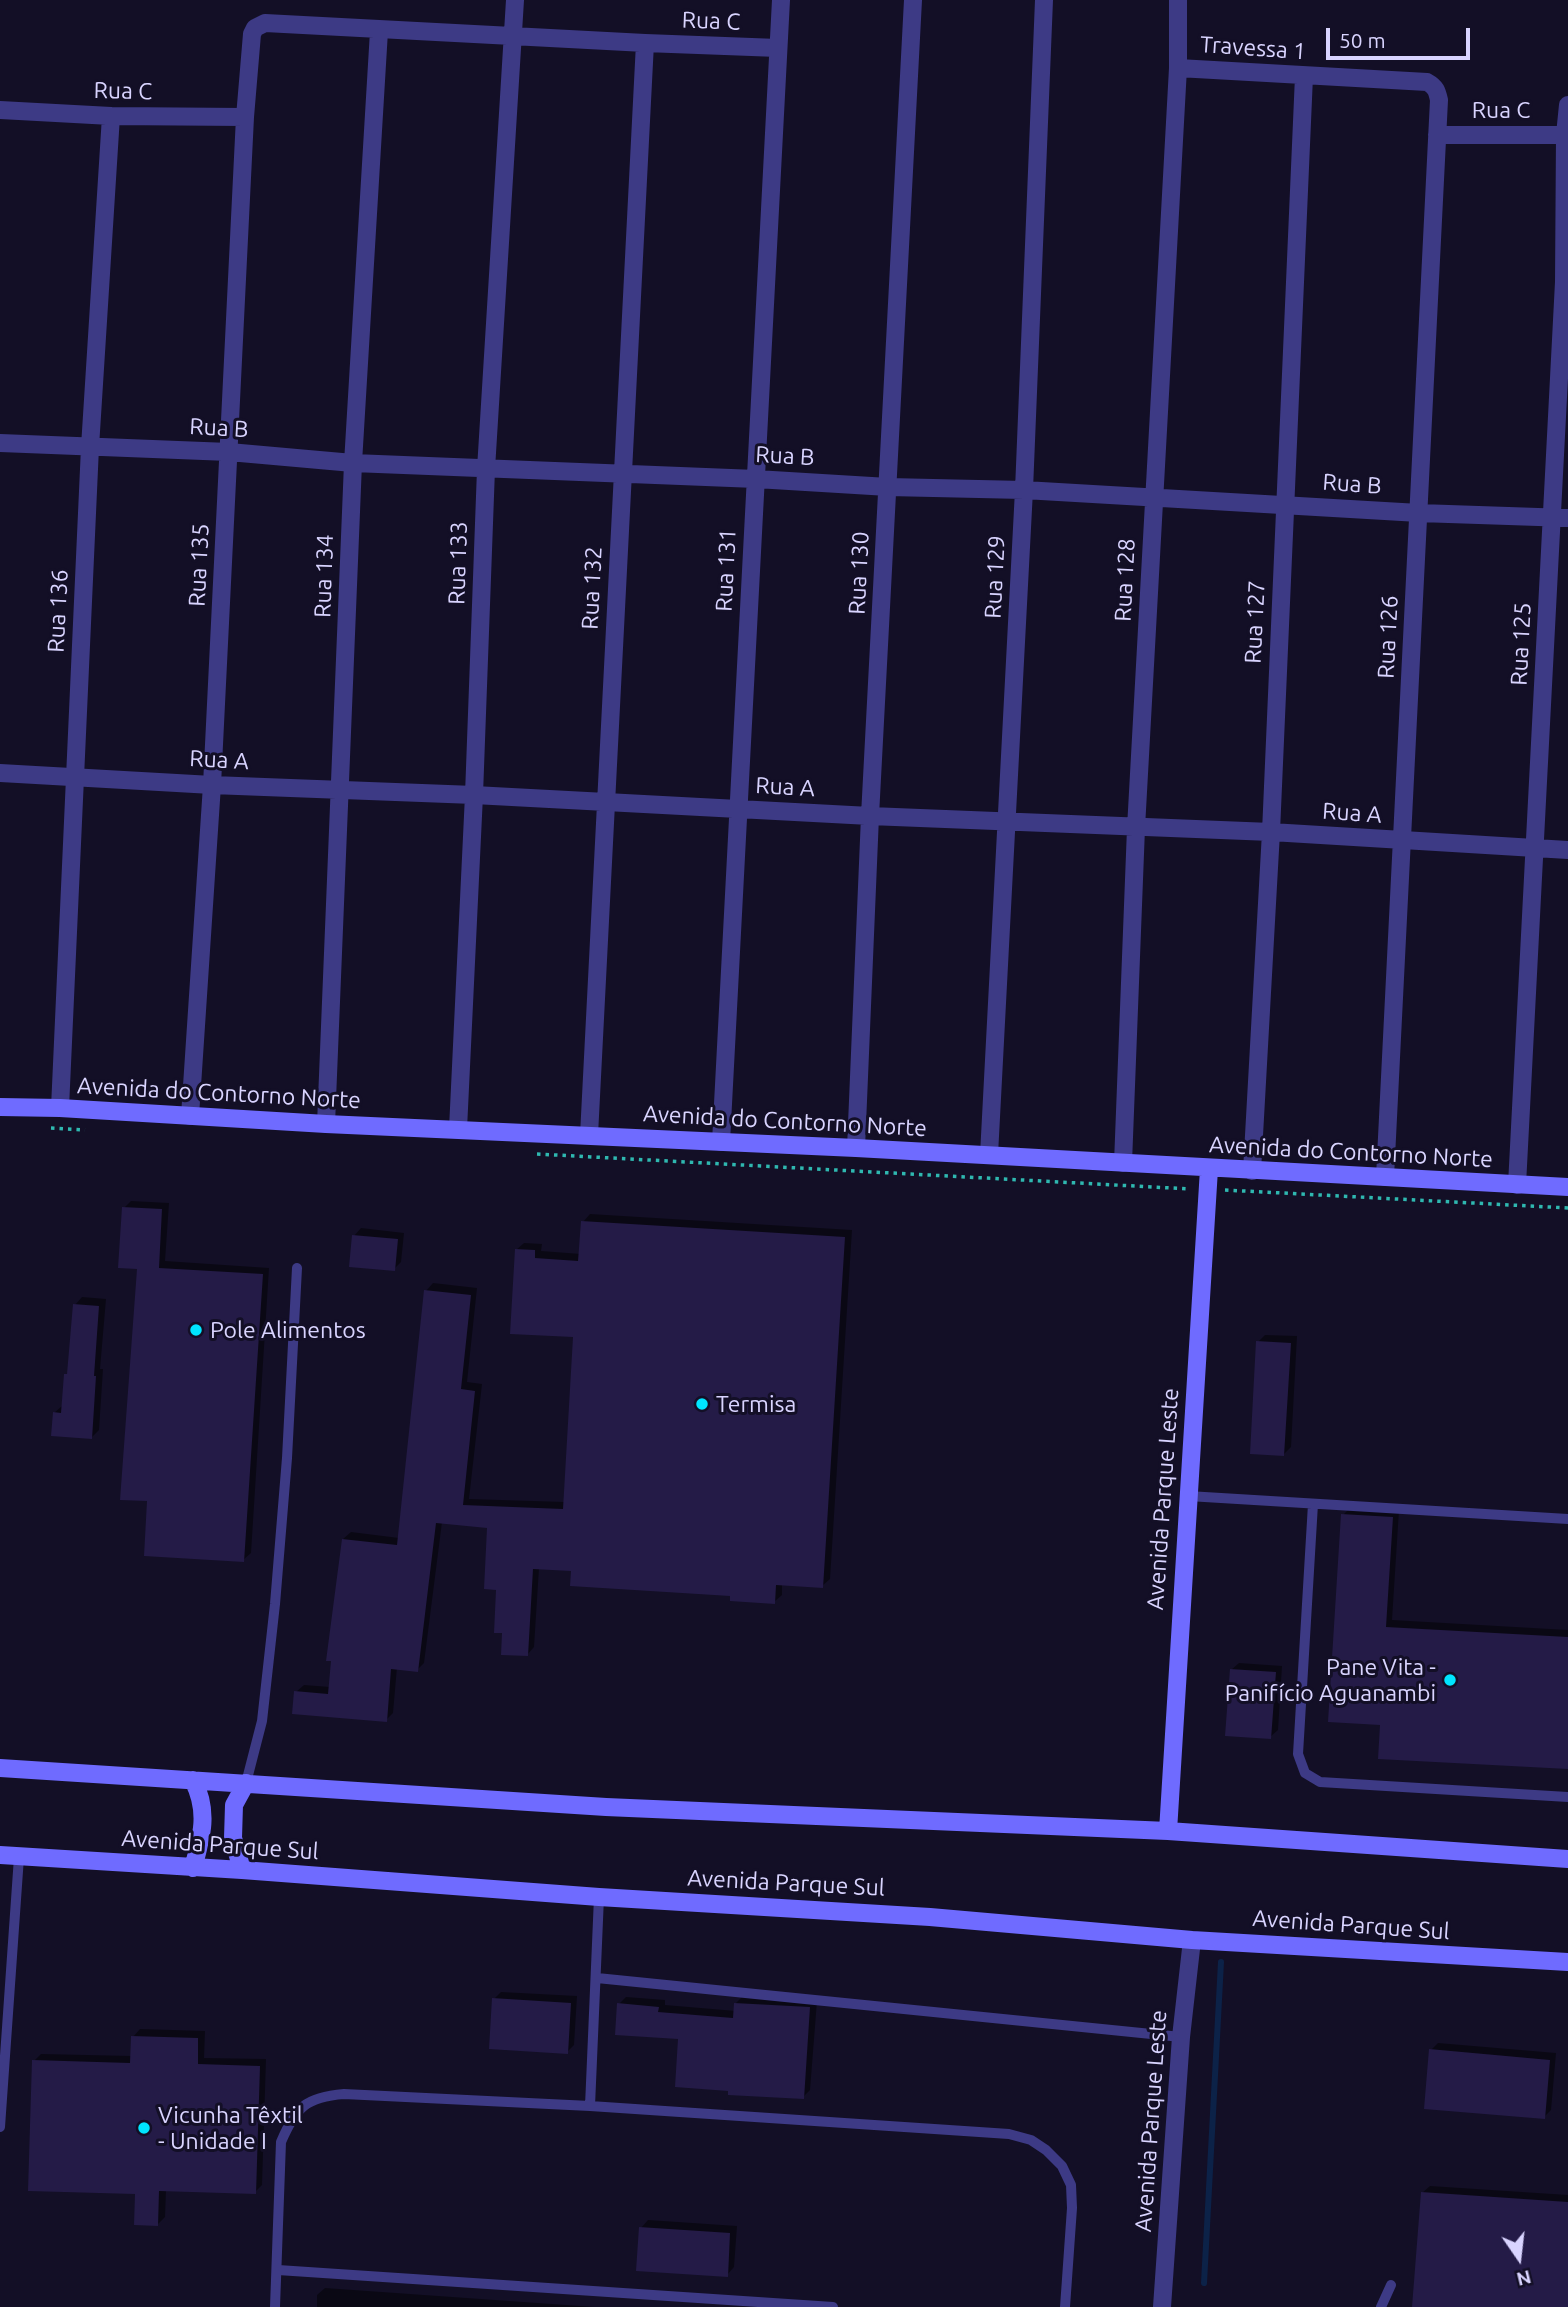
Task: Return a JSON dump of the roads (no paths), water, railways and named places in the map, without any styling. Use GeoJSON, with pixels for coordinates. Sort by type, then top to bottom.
{"type":"FeatureCollection","features":[{"type":"Feature","properties":{"kind":"street","name":"Rua 133"},"geometry":{"type":"LineString","coordinates":[[458,1129],[486,469],[515,0]]}},
{"type":"Feature","properties":{"kind":"street","name":"Rua 131"},"geometry":{"type":"LineString","coordinates":[[721,1142],[781,0]]}},
{"type":"Feature","properties":{"kind":"street","name":"Rua 130"},"geometry":{"type":"LineString","coordinates":[[856,1148],[870,816],[913,0]]}},
{"type":"Feature","properties":{"kind":"street","name":"Rua 129"},"geometry":{"type":"LineString","coordinates":[[989,1155],[1024,491],[1044,0]]}},
{"type":"Feature","properties":{"kind":"street","name":"Rua 128"},"geometry":{"type":"LineString","coordinates":[[1123,1163],[1136,828],[1178,68],[1178,0]]}},
{"type":"Feature","properties":{"kind":"street","name":"Rua C"},"geometry":{"type":"LineString","coordinates":[[265,23],[379,31],[778,48]]}},
{"type":"Feature","properties":{"kind":"street","name":"Rua 135"},"geometry":{"type":"LineString","coordinates":[[190,1116],[212,785],[245,117],[252,34],[260,24],[265,23]]}},
{"type":"Feature","properties":{"kind":"street","name":"Rua 134"},"geometry":{"type":"LineString","coordinates":[[326,1124],[353,463],[379,31]]}},
{"type":"Feature","properties":{"kind":"street","name":"Rua 132"},"geometry":{"type":"LineString","coordinates":[[589,1135],[645,43]]}},
{"type":"Feature","properties":{"kind":"street","name":"Travessa 1"},"geometry":{"type":"LineString","coordinates":[[1178,68],[1427,82],[1434,86],[1439,100]]}},
{"type":"Feature","properties":{"kind":"street","name":"Rua 127"},"geometry":{"type":"LineString","coordinates":[[1252,1171],[1271,832],[1304,76]]}},
{"type":"Feature","properties":{"kind":"street","name":"Rua 126"},"geometry":{"type":"LineString","coordinates":[[1385,1177],[1439,100]]}},
{"type":"Feature","properties":{"kind":"street","name":"Rua 125"},"geometry":{"type":"LineString","coordinates":[[1517,1185],[1535,848],[1560,518],[1568,105]]}},
{"type":"Feature","properties":{"kind":"street","name":"Rua C"},"geometry":{"type":"LineString","coordinates":[[0,110],[111,116],[245,117]]}},
{"type":"Feature","properties":{"kind":"street","name":"Rua 136"},"geometry":{"type":"LineString","coordinates":[[60,1108],[90,447],[111,116]]}},
{"type":"Feature","properties":{"kind":"street","name":"Rua C"},"geometry":{"type":"LineString","coordinates":[[1437,135],[1566,135]]}},
{"type":"Feature","properties":{"kind":"street","name":"Rua B"},"geometry":{"type":"LineString","coordinates":[[0,443],[229,452],[353,463],[1024,491],[1560,518]]}},
{"type":"Feature","properties":{"kind":"street","name":"Rua A"},"geometry":{"type":"LineString","coordinates":[[0,773],[341,791],[474,794],[870,816],[1271,832],[1568,850]]}},
{"type":"Feature","properties":{"kind":"street","name":"Avenida do Contorno Norte"},"geometry":{"type":"LineString","coordinates":[[0,1107],[856,1148],[1568,1188]]}},
{"type":"Feature","properties":{"kind":"street","name":"Avenida Parque Leste"},"geometry":{"type":"LineString","coordinates":[[1168,1831],[1209,1169]]}},
{"type":"Feature","properties":{"kind":"street"},"geometry":{"type":"LineString","coordinates":[[0,1769],[606,1807],[1168,1831],[1568,1859]]}},
{"type":"Feature","properties":{"kind":"street"},"geometry":{"type":"LineString","coordinates":[[192,1868],[201,1839],[203,1798],[194,1780]]}},
{"type":"Feature","properties":{"kind":"street"},"geometry":{"type":"LineString","coordinates":[[242,1870],[233,1838],[234,1805],[246,1783]]}},
{"type":"Feature","properties":{"kind":"street","name":"Avenida Parque Sul"},"geometry":{"type":"LineString","coordinates":[[0,1856],[930,1917],[1192,1940],[1568,1962]]}},
{"type":"Feature","properties":{"kind":"street","name":"Avenida Parque Leste"},"geometry":{"type":"LineString","coordinates":[[1162,2307],[1181,2037],[1192,1940]]}},
{"type":"Feature","properties":{"kind":"lane"},"geometry":{"type":"LineString","coordinates":[[246,1783],[262,1721],[275,1604],[288,1445],[297,1268]]}},
{"type":"Feature","properties":{"kind":"lane"},"geometry":{"type":"LineString","coordinates":[[1188,1496],[1568,1519]]}},
{"type":"Feature","properties":{"kind":"lane"},"geometry":{"type":"LineString","coordinates":[[1313,1504],[1298,1754],[1305,1773],[1320,1782],[1568,1797]]}},
{"type":"Feature","properties":{"kind":"lane"},"geometry":{"type":"LineString","coordinates":[[0,2127],[5,1968],[19,1857]]}},
{"type":"Feature","properties":{"kind":"lane"},"geometry":{"type":"LineString","coordinates":[[590,2106],[598,1897]]}},
{"type":"Feature","properties":{"kind":"lane"},"geometry":{"type":"LineString","coordinates":[[597,1978],[1181,2037]]}},
{"type":"Feature","properties":{"kind":"lane"},"geometry":{"type":"LineString","coordinates":[[275,2307],[281,2142],[292,2118],[306,2103],[325,2096],[344,2094],[590,2106],[1009,2134],[1031,2140],[1062,2166],[1071,2185],[1072,2208],[1065,2307]]}},
{"type":"Feature","properties":{"kind":"lane"},"geometry":{"type":"LineString","coordinates":[[278,2270],[833,2307]]}},
{"type":"Feature","properties":{"kind":"lane"},"geometry":{"type":"LineString","coordinates":[[1381,2307],[1391,2285]]}},
{"type":"Feature","properties":{"kind":"waterway"},"geometry":{"type":"LineString","coordinates":[[1204,2283],[1221,1962]]}},
{"type":"Feature","properties":{"kind":"place","name":"Pole Alimentos"},"geometry":{"type":"Point","coordinates":[196,1330]}},
{"type":"Feature","properties":{"kind":"place","name":"Termisa"},"geometry":{"type":"Point","coordinates":[702,1404]}},
{"type":"Feature","properties":{"kind":"place","name":"Pane Vita - Panifício Aguanambi"},"geometry":{"type":"Point","coordinates":[1450,1680]}},
{"type":"Feature","properties":{"kind":"place","name":"Vicunha Têxtil - Unidade I"},"geometry":{"type":"Point","coordinates":[144,2128]}}]}
